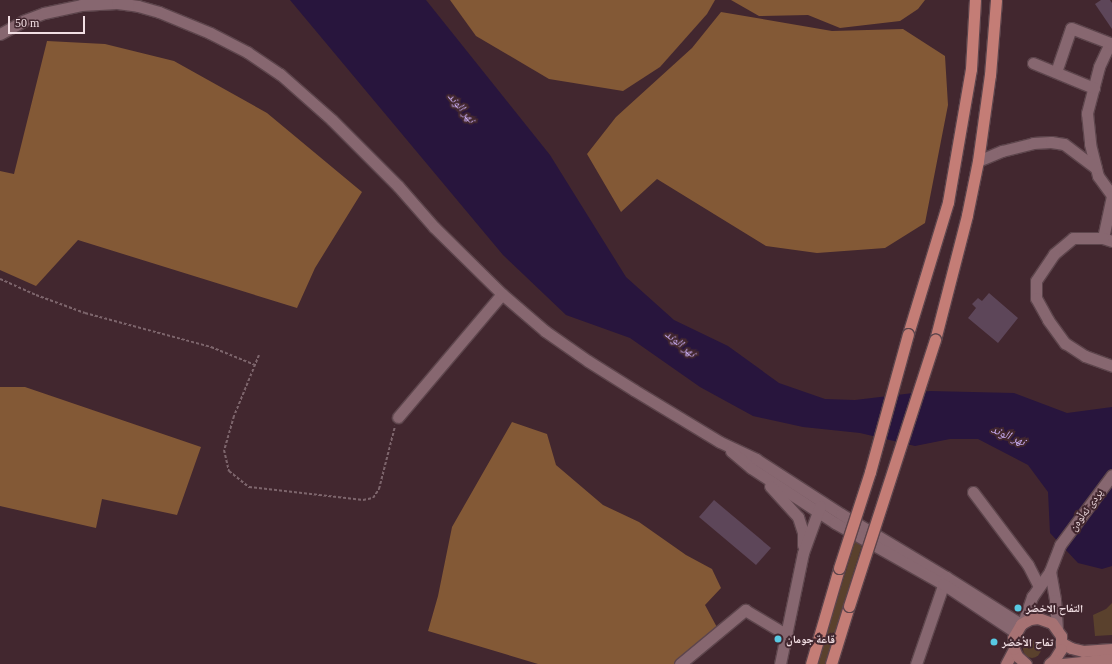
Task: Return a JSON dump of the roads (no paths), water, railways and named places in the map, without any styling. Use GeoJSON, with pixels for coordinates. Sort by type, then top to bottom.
{"type":"FeatureCollection","features":[{"type":"Feature","properties":{"kind":"main road"},"geometry":{"type":"LineString","coordinates":[[811,664],[839,568],[870,472],[908,334],[948,202],[971,69],[975,0]]}},
{"type":"Feature","properties":{"kind":"main road"},"geometry":{"type":"LineString","coordinates":[[831,664],[935,340],[967,215],[978,161],[990,75],[996,0]]}},
{"type":"Feature","properties":{"kind":"main road"},"geometry":{"type":"LineString","coordinates":[[1006,664],[1014,649],[1020,626],[1038,618],[1052,623],[1057,629],[1061,646],[1058,655],[1049,664]]}},
{"type":"Feature","properties":{"kind":"main road"},"geometry":{"type":"LineString","coordinates":[[1061,646],[1111,658]]}},
{"type":"Feature","properties":{"kind":"main road"},"geometry":{"type":"LineString","coordinates":[[1014,649],[1017,656],[1026,664]]}},
{"type":"Feature","properties":{"kind":"main road"},"geometry":{"type":"LineString","coordinates":[[1065,664],[1111,658]]}},
{"type":"Feature","properties":{"kind":"street"},"geometry":{"type":"LineString","coordinates":[[0,34],[23,21],[44,13],[81,5],[117,3],[138,6],[159,12],[225,40],[274,69],[315,104],[360,146],[434,227],[502,294],[545,331],[588,361],[720,442],[756,459],[820,507]]}},
{"type":"Feature","properties":{"kind":"street"},"geometry":{"type":"LineString","coordinates":[[1056,72],[1071,28],[1111,44],[1099,67],[1088,114],[1090,144],[1098,176],[1112,196],[1107,239],[1072,238],[1054,254],[1036,281],[1036,298],[1048,320],[1065,343],[1085,356],[1112,366]]}},
{"type":"Feature","properties":{"kind":"street"},"geometry":{"type":"LineString","coordinates":[[1033,63],[1094,88]]}},
{"type":"Feature","properties":{"kind":"street"},"geometry":{"type":"LineString","coordinates":[[978,161],[1002,151],[1033,143],[1051,142],[1064,144],[1096,168]]}},
{"type":"Feature","properties":{"kind":"street"},"geometry":{"type":"LineString","coordinates":[[398,417],[502,294]]}},
{"type":"Feature","properties":{"kind":"street"},"geometry":{"type":"LineString","coordinates":[[720,442],[751,468],[798,517],[803,532],[803,553]]}},
{"type":"Feature","properties":{"kind":"street"},"geometry":{"type":"LineString","coordinates":[[751,468],[945,580],[1020,626],[1038,585],[1050,571]]}},
{"type":"Feature","properties":{"kind":"street","name":"پردی ئەڵوەن"},"geometry":{"type":"LineString","coordinates":[[1050,571],[1060,545],[1112,475]]}},
{"type":"Feature","properties":{"kind":"street"},"geometry":{"type":"LineString","coordinates":[[973,492],[1028,565],[1038,585]]}},
{"type":"Feature","properties":{"kind":"street"},"geometry":{"type":"LineString","coordinates":[[780,664],[803,553],[820,507]]}},
{"type":"Feature","properties":{"kind":"street"},"geometry":{"type":"LineString","coordinates":[[1050,571],[1055,600],[1057,629]]}},
{"type":"Feature","properties":{"kind":"street"},"geometry":{"type":"LineString","coordinates":[[916,664],[945,580]]}},
{"type":"Feature","properties":{"kind":"street"},"geometry":{"type":"LineString","coordinates":[[680,664],[745,610],[787,635]]}},
{"type":"Feature","properties":{"kind":"street"},"geometry":{"type":"LineString","coordinates":[[1061,646],[1065,664]]}},
{"type":"Feature","properties":{"kind":"water","name":"نهر الوند"},"geometry":{"type":"Polygon","coordinates":[[[290,0],[426,0],[550,155],[626,277],[674,320],[728,346],[779,383],[825,399],[855,400],[930,391],[1014,393],[1067,413],[1112,407],[1112,566],[1102,569],[1078,563],[1050,533],[1048,492],[1028,465],[978,439],[950,439],[915,446],[860,433],[803,427],[753,416],[700,387],[630,338],[566,315],[503,255],[290,0]]]}},
{"type":"Feature","properties":{"kind":"place","name":"التفاح الاخضر"},"geometry":{"type":"Point","coordinates":[1018,608]}},
{"type":"Feature","properties":{"kind":"place","name":"قاعة جومان"},"geometry":{"type":"Point","coordinates":[778,639]}},
{"type":"Feature","properties":{"kind":"place","name":"تفاح الأخضر"},"geometry":{"type":"Point","coordinates":[994,642]}}]}
